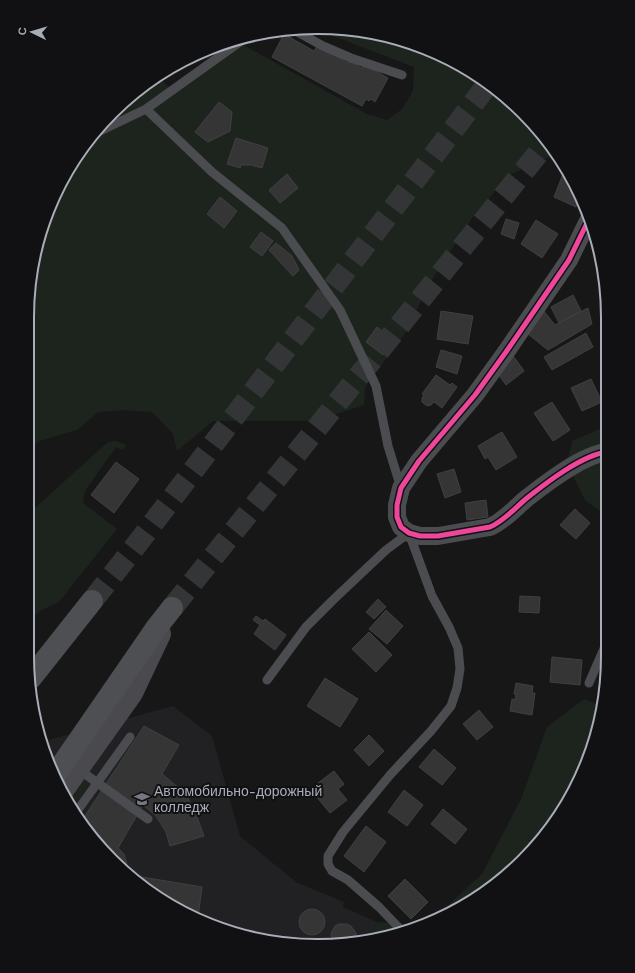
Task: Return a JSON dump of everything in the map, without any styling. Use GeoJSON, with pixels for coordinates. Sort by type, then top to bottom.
{"type":"FeatureCollection","features":[{"type":"Feature","properties":{"kind":"main road"},"geometry":{"type":"LineString","coordinates":[[34,658],[92,601],[35,673]]}},
{"type":"Feature","properties":{"kind":"main road"},"geometry":{"type":"LineString","coordinates":[[58,770],[157,627],[172,608],[132,693],[66,786]]}},
{"type":"Feature","properties":{"kind":"street"},"geometry":{"type":"LineString","coordinates":[[586,226],[569,260],[506,352],[475,395],[419,461],[401,488],[397,504],[397,516],[401,527],[409,533],[420,536],[438,536],[490,527],[497,524],[527,498],[557,476],[591,456],[601,454]]}},
{"type":"Feature","properties":{"kind":"lane"},"geometry":{"type":"LineString","coordinates":[[303,35],[323,46],[351,58],[402,75]]}},
{"type":"Feature","properties":{"kind":"lane"},"geometry":{"type":"LineString","coordinates":[[107,128],[146,109],[232,47]]}},
{"type":"Feature","properties":{"kind":"lane"},"geometry":{"type":"LineString","coordinates":[[146,109],[212,172],[282,228],[340,310],[376,386],[388,446],[401,488]]}},
{"type":"Feature","properties":{"kind":"lane"},"geometry":{"type":"LineString","coordinates":[[267,680],[306,627],[386,550],[409,533],[432,596],[449,627],[458,648],[460,669],[457,688],[451,706],[431,731],[390,774],[343,832],[328,856],[328,864],[332,871],[348,880],[379,907],[398,927]]}},
{"type":"Feature","properties":{"kind":"lane"},"geometry":{"type":"LineString","coordinates":[[589,683],[601,655]]}},
{"type":"Feature","properties":{"kind":"lane"},"geometry":{"type":"LineString","coordinates":[[79,808],[130,737]]}},
{"type":"Feature","properties":{"kind":"lane"},"geometry":{"type":"LineString","coordinates":[[78,769],[148,820]]}},
{"type":"Feature","properties":{"kind":"shaded area"},"geometry":{"type":"Polygon","coordinates":[[[330,35],[373,39],[409,49],[443,63],[475,82],[504,104],[531,131],[550,156],[509,175],[472,218],[430,283],[406,332],[365,387],[364,405],[315,421],[213,421],[177,451],[173,434],[152,412],[124,410],[98,412],[77,430],[39,441],[34,446],[34,318],[36,280],[39,262],[49,226],[63,192],[82,160],[104,131],[117,117],[131,104],[162,81],[172,91],[235,46],[243,44],[367,114],[387,120],[402,109],[413,91],[414,67],[330,35]]]}},
{"type":"Feature","properties":{"kind":"shaded area"},"geometry":{"type":"Polygon","coordinates":[[[601,429],[601,512],[585,500],[567,464],[572,441],[601,429]]]}},
{"type":"Feature","properties":{"kind":"shaded area"},"geometry":{"type":"Polygon","coordinates":[[[113,441],[126,445],[123,450],[116,447],[85,491],[83,503],[117,529],[59,602],[34,616],[34,509],[107,443],[113,441]]]}},
{"type":"Feature","properties":{"kind":"shaded area"},"geometry":{"type":"Polygon","coordinates":[[[584,699],[597,704],[586,747],[572,781],[553,813],[542,828],[531,842],[504,869],[475,891],[443,910],[482,874],[521,799],[547,727],[584,699]]]}},
{"type":"Feature","properties":{"kind":"shaded area"},"geometry":{"type":"Polygon","coordinates":[[[173,706],[212,736],[240,836],[296,882],[344,902],[343,907],[377,922],[370,934],[355,937],[318,939],[280,937],[262,934],[226,924],[192,910],[176,901],[131,869],[104,842],[82,813],[63,781],[47,740],[173,706]]]}},
{"type":"Feature","properties":{"kind":"shaded area"},"geometry":{"type":"Polygon","coordinates":[[[83,778],[88,782],[88,786],[76,803],[70,793],[83,778]]]}},
{"type":"Feature","properties":{"kind":"shaded area"},"geometry":{"type":"Polygon","coordinates":[[[377,922],[408,924],[373,934],[370,934],[377,922]]]}},
{"type":"Feature","properties":{"kind":"building"},"geometry":{"type":"Polygon","coordinates":[[[283,36],[287,36],[314,51],[317,46],[348,63],[349,61],[362,68],[363,64],[388,78],[375,102],[371,99],[369,101],[366,99],[362,106],[272,57],[283,36]]]}},
{"type":"Feature","properties":{"kind":"building"},"geometry":{"type":"Polygon","coordinates":[[[219,102],[232,112],[230,131],[208,142],[195,132],[219,102]]]}},
{"type":"Feature","properties":{"kind":"building"},"geometry":{"type":"Polygon","coordinates":[[[236,138],[268,148],[262,168],[251,165],[241,165],[240,168],[227,164],[236,138]]]}},
{"type":"Feature","properties":{"kind":"building"},"geometry":{"type":"Polygon","coordinates":[[[287,174],[298,188],[280,203],[269,190],[287,174]]]}},
{"type":"Feature","properties":{"kind":"building"},"geometry":{"type":"Polygon","coordinates":[[[563,175],[577,204],[576,207],[554,197],[563,175]]]}},
{"type":"Feature","properties":{"kind":"building"},"geometry":{"type":"Polygon","coordinates":[[[220,197],[237,211],[224,228],[207,214],[220,197]]]}},
{"type":"Feature","properties":{"kind":"building"},"geometry":{"type":"Polygon","coordinates":[[[506,219],[519,223],[514,239],[501,234],[506,219]]]}},
{"type":"Feature","properties":{"kind":"building"},"geometry":{"type":"Polygon","coordinates":[[[536,220],[558,234],[542,258],[521,244],[536,220]]]}},
{"type":"Feature","properties":{"kind":"building"},"geometry":{"type":"Polygon","coordinates":[[[261,232],[273,241],[262,256],[250,247],[261,232]]]}},
{"type":"Feature","properties":{"kind":"building"},"geometry":{"type":"Polygon","coordinates":[[[276,243],[292,256],[299,270],[293,276],[269,250],[276,243]]]}},
{"type":"Feature","properties":{"kind":"building"},"geometry":{"type":"Polygon","coordinates":[[[573,295],[581,311],[559,323],[551,307],[573,295]]]}},
{"type":"Feature","properties":{"kind":"building"},"geometry":{"type":"Polygon","coordinates":[[[588,308],[592,324],[548,350],[528,334],[543,310],[555,325],[588,308]]]}},
{"type":"Feature","properties":{"kind":"building"},"geometry":{"type":"Polygon","coordinates":[[[441,311],[473,316],[468,344],[437,339],[441,311]]]}},
{"type":"Feature","properties":{"kind":"building"},"geometry":{"type":"Polygon","coordinates":[[[377,327],[395,341],[383,355],[366,342],[377,327]]]}},
{"type":"Feature","properties":{"kind":"building"},"geometry":{"type":"Polygon","coordinates":[[[586,333],[593,347],[552,370],[544,357],[586,333]]]}},
{"type":"Feature","properties":{"kind":"building"},"geometry":{"type":"Polygon","coordinates":[[[441,350],[462,356],[457,374],[436,367],[441,350]]]}},
{"type":"Feature","properties":{"kind":"building"},"geometry":{"type":"Polygon","coordinates":[[[514,357],[524,371],[506,385],[496,371],[514,357]]]}},
{"type":"Feature","properties":{"kind":"building"},"geometry":{"type":"Polygon","coordinates":[[[436,375],[450,385],[452,383],[457,387],[442,408],[434,402],[427,406],[422,402],[424,395],[422,394],[436,375]]]}},
{"type":"Feature","properties":{"kind":"building"},"geometry":{"type":"Polygon","coordinates":[[[591,379],[601,402],[582,411],[571,388],[591,379]]]}},
{"type":"Feature","properties":{"kind":"building"},"geometry":{"type":"Polygon","coordinates":[[[552,402],[570,430],[553,441],[534,413],[552,402]]]}},
{"type":"Feature","properties":{"kind":"building"},"geometry":{"type":"Polygon","coordinates":[[[502,432],[517,457],[496,470],[488,457],[485,459],[478,446],[502,432]]]}},
{"type":"Feature","properties":{"kind":"building"},"geometry":{"type":"Polygon","coordinates":[[[116,462],[139,479],[114,513],[91,495],[116,462]]]}},
{"type":"Feature","properties":{"kind":"building"},"geometry":{"type":"Polygon","coordinates":[[[454,469],[461,492],[445,498],[437,474],[454,469]]]}},
{"type":"Feature","properties":{"kind":"building"},"geometry":{"type":"Polygon","coordinates":[[[486,500],[488,517],[467,520],[465,503],[486,500]]]}},
{"type":"Feature","properties":{"kind":"building"},"geometry":{"type":"Polygon","coordinates":[[[575,509],[590,523],[576,539],[560,525],[575,509]]]}},
{"type":"Feature","properties":{"kind":"building"},"geometry":{"type":"Polygon","coordinates":[[[520,596],[540,597],[539,613],[519,612],[520,596]]]}},
{"type":"Feature","properties":{"kind":"building"},"geometry":{"type":"Polygon","coordinates":[[[378,599],[386,607],[374,619],[366,612],[378,599]]]}},
{"type":"Feature","properties":{"kind":"building"},"geometry":{"type":"Polygon","coordinates":[[[386,610],[403,626],[387,644],[369,629],[386,610]]]}},
{"type":"Feature","properties":{"kind":"building"},"geometry":{"type":"Polygon","coordinates":[[[256,616],[263,621],[265,619],[286,635],[275,650],[254,634],[260,625],[253,620],[256,616]]]}},
{"type":"Feature","properties":{"kind":"building"},"geometry":{"type":"Polygon","coordinates":[[[369,632],[392,655],[376,672],[352,649],[369,632]]]}},
{"type":"Feature","properties":{"kind":"building"},"geometry":{"type":"Polygon","coordinates":[[[552,657],[582,660],[580,685],[550,682],[552,657]]]}},
{"type":"Feature","properties":{"kind":"building"},"geometry":{"type":"Polygon","coordinates":[[[325,678],[358,699],[340,727],[307,706],[325,678]]]}},
{"type":"Feature","properties":{"kind":"building"},"geometry":{"type":"Polygon","coordinates":[[[516,683],[533,686],[532,693],[535,693],[532,715],[510,711],[512,699],[515,700],[516,695],[514,694],[516,683]]]}},
{"type":"Feature","properties":{"kind":"building"},"geometry":{"type":"Polygon","coordinates":[[[479,710],[493,727],[477,740],[463,724],[479,710]]]}},
{"type":"Feature","properties":{"kind":"building","name":"Автомобильно-дорожный колледж"},"geometry":{"type":"Polygon","coordinates":[[[144,726],[179,745],[162,774],[185,793],[194,809],[204,836],[170,846],[166,832],[156,816],[143,805],[118,848],[124,854],[127,865],[104,842],[85,817],[144,726]]]}},
{"type":"Feature","properties":{"kind":"building"},"geometry":{"type":"Polygon","coordinates":[[[369,735],[384,751],[369,766],[354,750],[369,735]]]}},
{"type":"Feature","properties":{"kind":"building"},"geometry":{"type":"Polygon","coordinates":[[[434,749],[456,768],[442,785],[419,767],[434,749]]]}},
{"type":"Feature","properties":{"kind":"building"},"geometry":{"type":"Polygon","coordinates":[[[334,771],[344,784],[338,789],[347,800],[330,813],[310,789],[334,771]]]}},
{"type":"Feature","properties":{"kind":"building"},"geometry":{"type":"Polygon","coordinates":[[[404,790],[423,805],[407,826],[388,812],[404,790]]]}},
{"type":"Feature","properties":{"kind":"building"},"geometry":{"type":"Polygon","coordinates":[[[443,809],[467,829],[455,844],[431,824],[443,809]]]}},
{"type":"Feature","properties":{"kind":"building"},"geometry":{"type":"Polygon","coordinates":[[[366,826],[386,842],[364,872],[344,856],[366,826]]]}},
{"type":"Feature","properties":{"kind":"building"},"geometry":{"type":"Polygon","coordinates":[[[141,877],[202,887],[199,913],[176,901],[141,877]]]}},
{"type":"Feature","properties":{"kind":"building"},"geometry":{"type":"Polygon","coordinates":[[[405,879],[428,902],[411,919],[388,896],[405,879]]]}},
{"type":"Feature","properties":{"kind":"building"},"geometry":{"type":"Polygon","coordinates":[[[312,909],[321,913],[325,922],[321,931],[312,935],[303,931],[299,922],[303,913],[312,909]]]}},
{"type":"Feature","properties":{"kind":"building"},"geometry":{"type":"Polygon","coordinates":[[[339,924],[347,924],[351,926],[356,933],[356,937],[332,938],[331,933],[335,926],[339,924]]]}},
{"type":"Feature","properties":{"kind":"tunnel"},"geometry":{"type":"LineString","coordinates":[[92,601],[484,89]]}},
{"type":"Feature","properties":{"kind":"tunnel"},"geometry":{"type":"LineString","coordinates":[[172,608],[543,147]]}},
{"type":"Feature","properties":{"kind":"cycle path"},"geometry":{"type":"LineString","coordinates":[[586,226],[569,260],[506,352],[475,395],[419,461],[401,488],[397,505],[397,517],[401,527],[409,533],[420,536],[438,536],[490,527],[505,518],[527,498],[565,470],[587,458],[601,453]]}},
{"type":"Feature","properties":{"kind":"place","name":"Автомобильно-дорожный колледж"},"geometry":{"type":"Point","coordinates":[142,799]}}]}
